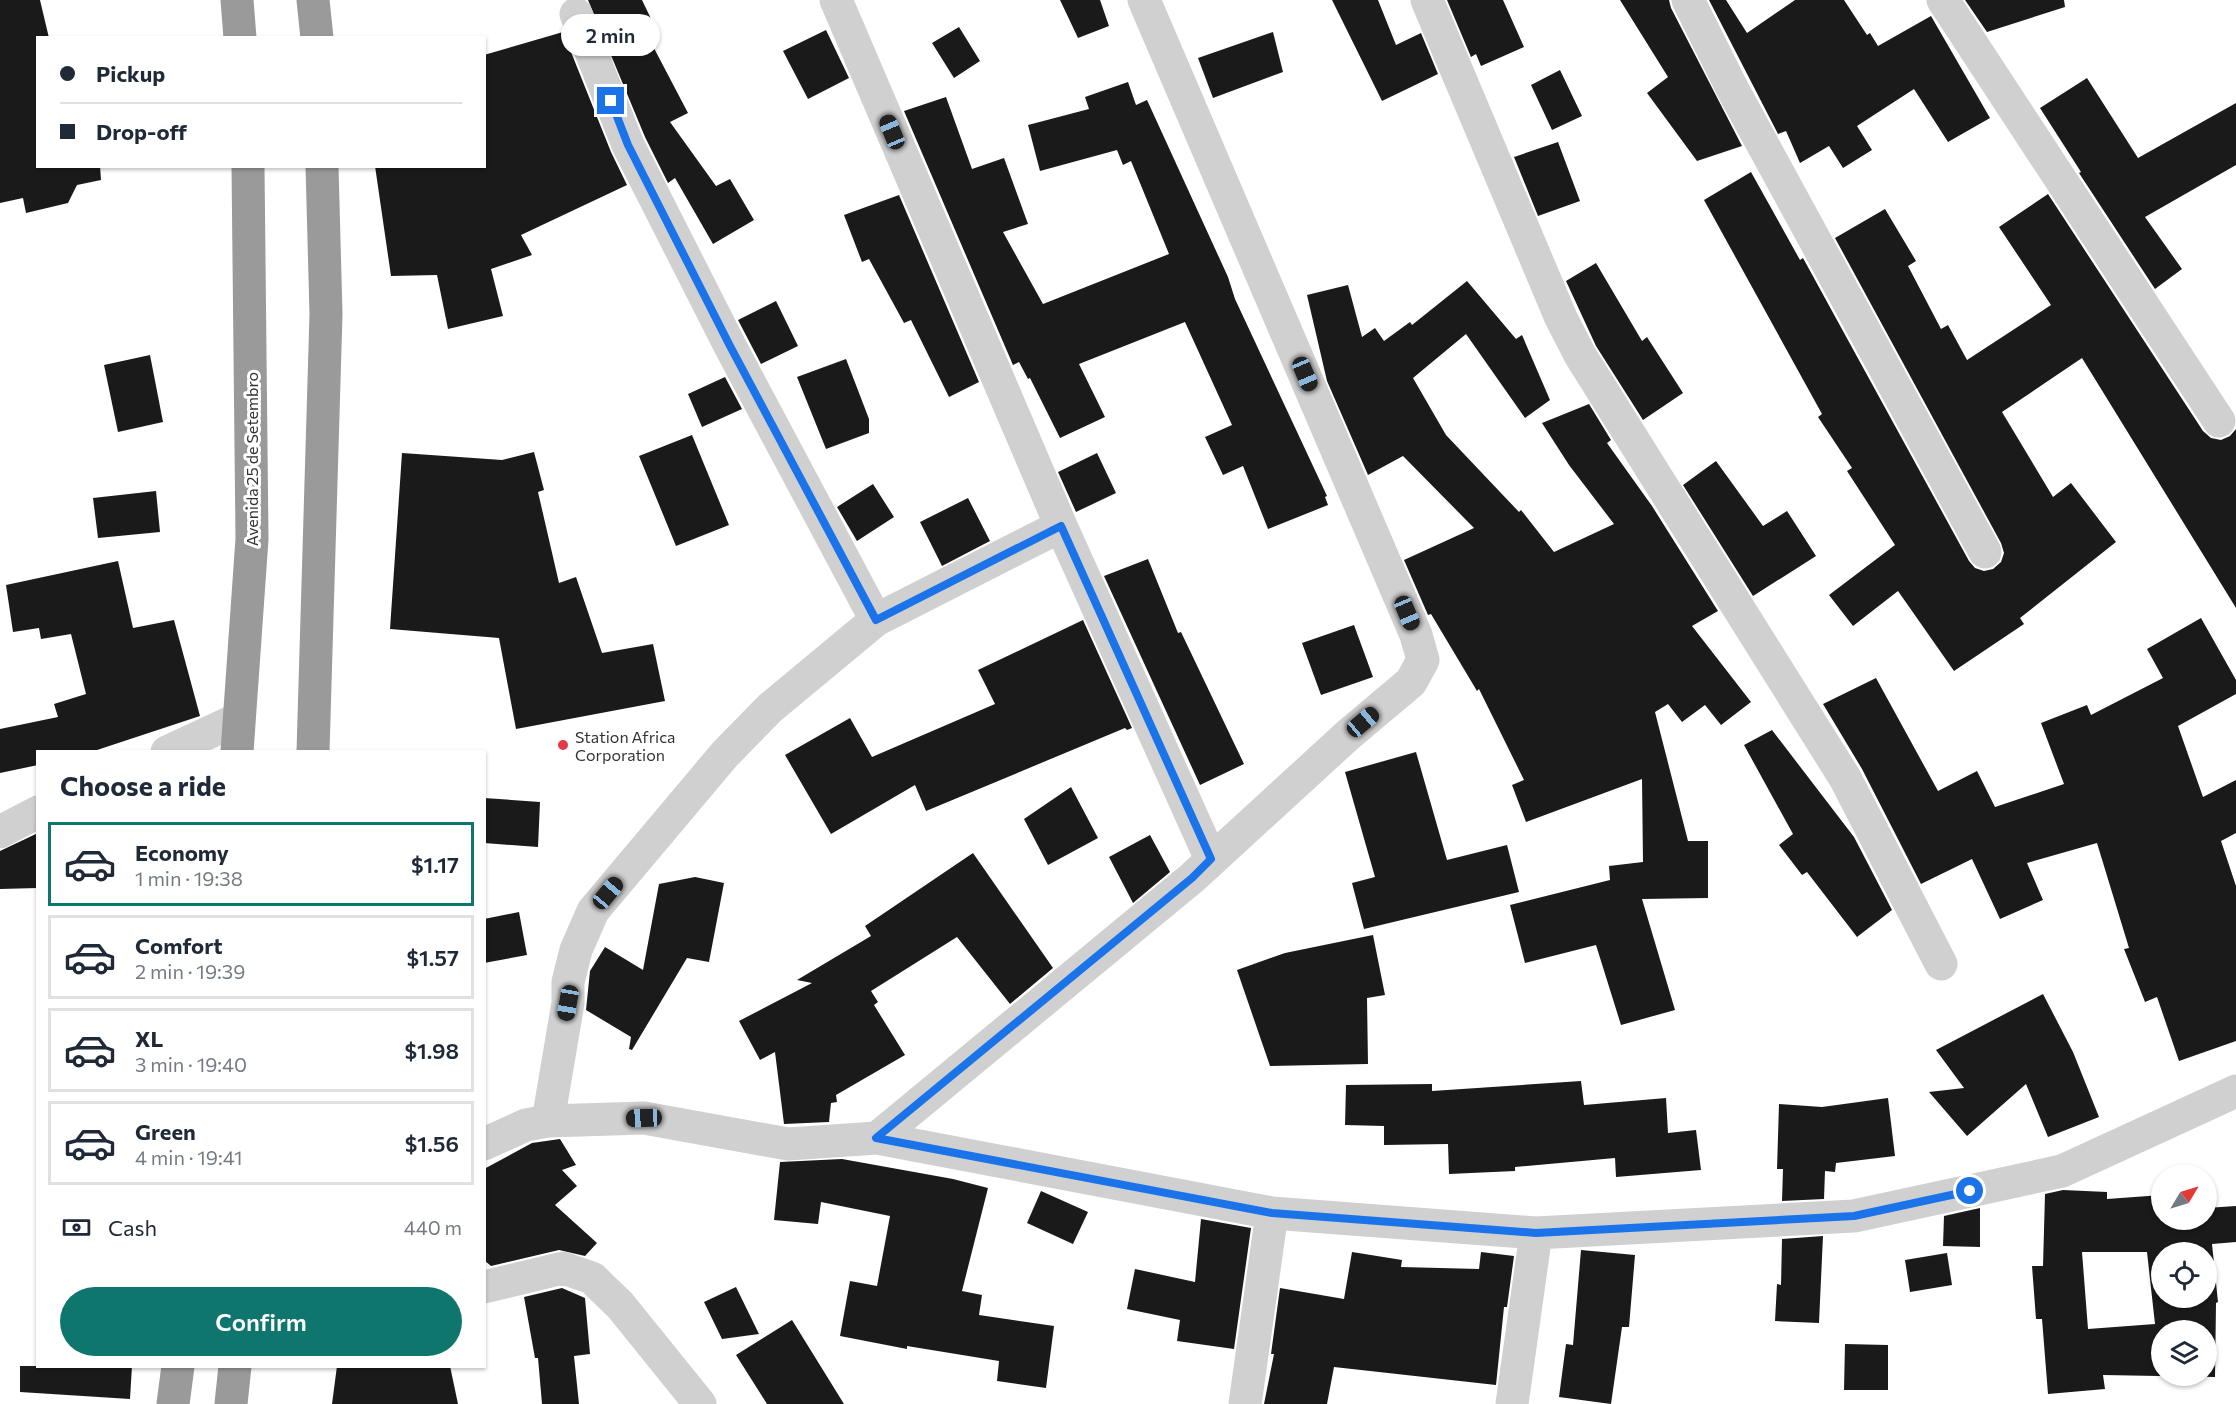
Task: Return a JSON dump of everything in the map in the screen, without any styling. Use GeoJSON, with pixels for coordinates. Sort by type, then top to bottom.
{"type":"FeatureCollection","features":[{"type":"Feature","properties":{"kind":"highway"},"geometry":{"type":"LineString","coordinates":[[237,0],[240,36]]}},
{"type":"Feature","properties":{"kind":"highway"},"geometry":{"type":"LineString","coordinates":[[313,0],[317,36]]}},
{"type":"Feature","properties":{"kind":"highway","name":"Avenida 25 de Setembro"},"geometry":{"type":"LineString","coordinates":[[237,750],[252,539],[248,168]]}},
{"type":"Feature","properties":{"kind":"highway"},"geometry":{"type":"LineString","coordinates":[[313,750],[326,314],[322,168]]}},
{"type":"Feature","properties":{"kind":"highway"},"geometry":{"type":"LineString","coordinates":[[173,1404],[178,1368]]}},
{"type":"Feature","properties":{"kind":"highway"},"geometry":{"type":"LineString","coordinates":[[231,1404],[235,1368]]}},
{"type":"Feature","properties":{"kind":"street"},"geometry":{"type":"LineString","coordinates":[[836,0],[1061,526],[1211,859]]}},
{"type":"Feature","properties":{"kind":"street"},"geometry":{"type":"LineString","coordinates":[[876,1138],[1192,878],[1410,682],[1423,660],[1416,635],[1144,0]]}},
{"type":"Feature","properties":{"kind":"street"},"geometry":{"type":"LineString","coordinates":[[1427,0],[1561,318],[1580,356],[1845,778],[1941,964]]}},
{"type":"Feature","properties":{"kind":"street"},"geometry":{"type":"LineString","coordinates":[[1688,0],[1733,90],[1985,552]]}},
{"type":"Feature","properties":{"kind":"street"},"geometry":{"type":"LineString","coordinates":[[1943,0],[2219,421]]}},
{"type":"Feature","properties":{"kind":"street"},"geometry":{"type":"LineString","coordinates":[[576,14],[628,145],[730,346],[876,620]]}},
{"type":"Feature","properties":{"kind":"street"},"geometry":{"type":"LineString","coordinates":[[548,1121],[568,1003],[568,982],[576,950],[593,911],[725,754],[770,708],[876,620],[1061,526]]}},
{"type":"Feature","properties":{"kind":"street"},"geometry":{"type":"LineString","coordinates":[[171,750],[238,718]]}},
{"type":"Feature","properties":{"kind":"street"},"geometry":{"type":"LineString","coordinates":[[0,832],[36,813]]}},
{"type":"Feature","properties":{"kind":"street"},"geometry":{"type":"LineString","coordinates":[[486,1143],[526,1125],[548,1121],[644,1118],[788,1144],[876,1138],[1272,1213],[1536,1233],[1854,1216],[2062,1171],[2236,1091]]}},
{"type":"Feature","properties":{"kind":"street"},"geometry":{"type":"LineString","coordinates":[[1245,1404],[1272,1213]]}},
{"type":"Feature","properties":{"kind":"street"},"geometry":{"type":"LineString","coordinates":[[1512,1404],[1536,1233]]}},
{"type":"Feature","properties":{"kind":"street"},"geometry":{"type":"LineString","coordinates":[[486,1287],[563,1268],[592,1278],[620,1305],[700,1404]]}},
{"type":"Feature","properties":{"kind":"building"},"geometry":{"type":"Polygon","coordinates":[[[0,0],[40,0],[49,36],[36,36],[36,168],[100,168],[101,180],[77,185],[68,203],[26,213],[23,198],[0,203],[0,0]]]}},
{"type":"Feature","properties":{"kind":"building"},"geometry":{"type":"Polygon","coordinates":[[[588,0],[642,0],[655,27],[645,31],[688,113],[670,122],[716,186],[730,179],[754,220],[713,244],[675,178],[668,183],[645,137],[588,0]]]}},
{"type":"Feature","properties":{"kind":"building"},"geometry":{"type":"Polygon","coordinates":[[[1060,0],[1100,0],[1109,26],[1078,38],[1060,0]]]}},
{"type":"Feature","properties":{"kind":"building"},"geometry":{"type":"Polygon","coordinates":[[[1332,0],[1378,0],[1396,45],[1421,33],[1438,74],[1382,101],[1332,0]]]}},
{"type":"Feature","properties":{"kind":"building"},"geometry":{"type":"Polygon","coordinates":[[[1447,0],[1503,0],[1524,47],[1481,66],[1476,54],[1471,57],[1447,0]]]}},
{"type":"Feature","properties":{"kind":"building"},"geometry":{"type":"Polygon","coordinates":[[[1620,0],[1669,0],[1742,146],[1697,161],[1647,93],[1668,77],[1620,0]]]}},
{"type":"Feature","properties":{"kind":"building"},"geometry":{"type":"Polygon","coordinates":[[[1709,0],[1726,0],[1747,33],[1795,0],[1844,0],[1867,35],[1870,33],[1878,46],[1931,16],[1990,118],[1948,142],[1914,89],[1857,126],[1872,150],[1843,168],[1829,146],[1800,163],[1786,131],[1778,134],[1709,0]]]}},
{"type":"Feature","properties":{"kind":"building"},"geometry":{"type":"Polygon","coordinates":[[[1965,0],[2064,0],[2065,7],[1987,32],[1965,0]]]}},
{"type":"Feature","properties":{"kind":"building"},"geometry":{"type":"Polygon","coordinates":[[[959,27],[980,61],[954,78],[932,43],[959,27]]]}},
{"type":"Feature","properties":{"kind":"building"},"geometry":{"type":"Polygon","coordinates":[[[826,30],[849,78],[808,99],[783,51],[826,30]]]}},
{"type":"Feature","properties":{"kind":"building"},"geometry":{"type":"Polygon","coordinates":[[[563,32],[611,152],[627,185],[521,235],[532,255],[491,269],[503,316],[448,329],[437,275],[391,276],[375,168],[486,168],[486,54],[563,32]]]}},
{"type":"Feature","properties":{"kind":"building"},"geometry":{"type":"Polygon","coordinates":[[[1273,32],[1283,72],[1213,98],[1198,58],[1273,32]]]}},
{"type":"Feature","properties":{"kind":"building"},"geometry":{"type":"Polygon","coordinates":[[[1560,70],[1582,116],[1552,130],[1531,85],[1560,70]]]}},
{"type":"Feature","properties":{"kind":"building"},"geometry":{"type":"Polygon","coordinates":[[[2087,78],[2138,158],[2236,103],[2236,165],[2145,217],[2182,269],[2155,289],[2079,173],[2081,172],[2040,108],[2087,78]]]}},
{"type":"Feature","properties":{"kind":"building"},"geometry":{"type":"Polygon","coordinates":[[[1128,82],[1136,105],[1147,100],[1228,277],[1235,299],[1327,496],[1325,497],[1328,505],[1268,529],[1243,466],[1223,475],[1205,437],[1232,425],[1185,322],[1079,364],[1105,417],[1060,438],[1030,378],[1028,379],[1019,362],[1013,365],[904,111],[946,97],[972,169],[1004,158],[1028,224],[1003,232],[1043,304],[1169,254],[1131,161],[1123,165],[1117,150],[1040,171],[1028,125],[1089,109],[1085,97],[1128,82]]]}},
{"type":"Feature","properties":{"kind":"building"},"geometry":{"type":"Polygon","coordinates":[[[1558,142],[1580,201],[1538,216],[1514,157],[1558,142]]]}},
{"type":"Feature","properties":{"kind":"building"},"geometry":{"type":"Polygon","coordinates":[[[1751,172],[1800,260],[1803,258],[1969,561],[1975,568],[1984,571],[1993,569],[2001,562],[2004,553],[2001,543],[1835,238],[1885,209],[1916,261],[1908,266],[1941,329],[1948,325],[1967,360],[2051,305],[1999,227],[2048,194],[2203,431],[2211,438],[2221,440],[2230,436],[2236,429],[2236,608],[2082,358],[2002,412],[2053,497],[2071,483],[2116,542],[2020,618],[2024,624],[1954,671],[1898,591],[1853,626],[1829,595],[1895,545],[1847,471],[1852,468],[1818,417],[1822,414],[1704,200],[1751,172]]]}},
{"type":"Feature","properties":{"kind":"building"},"geometry":{"type":"Polygon","coordinates":[[[899,195],[979,382],[949,397],[911,320],[904,323],[869,259],[862,262],[844,215],[899,195]]]}},
{"type":"Feature","properties":{"kind":"building"},"geometry":{"type":"Polygon","coordinates":[[[1596,263],[1642,341],[1647,337],[1683,393],[1643,420],[1596,346],[1566,281],[1596,263]]]}},
{"type":"Feature","properties":{"kind":"building"},"geometry":{"type":"Polygon","coordinates":[[[1467,281],[1516,339],[1522,335],[1550,400],[1525,418],[1466,334],[1413,378],[1446,435],[1519,512],[1521,510],[1554,552],[1614,524],[1569,465],[1542,423],[1589,404],[1611,440],[1607,443],[1652,506],[1718,611],[1692,626],[1751,702],[1721,725],[1705,705],[1682,722],[1668,704],[1655,712],[1688,841],[1708,841],[1708,898],[1642,899],[1675,1010],[1621,1025],[1596,945],[1525,963],[1510,905],[1610,880],[1609,866],[1643,862],[1642,779],[1526,822],[1512,785],[1524,780],[1479,689],[1477,691],[1431,614],[1428,615],[1404,560],[1474,528],[1403,456],[1368,475],[1327,381],[1307,295],[1348,285],[1362,337],[1375,328],[1384,341],[1410,322],[1412,325],[1467,281]]]}},
{"type":"Feature","properties":{"kind":"building"},"geometry":{"type":"Polygon","coordinates":[[[776,301],[798,346],[761,364],[738,320],[776,301]]]}},
{"type":"Feature","properties":{"kind":"building"},"geometry":{"type":"Polygon","coordinates":[[[150,355],[163,422],[118,432],[104,365],[150,355]]]}},
{"type":"Feature","properties":{"kind":"building"},"geometry":{"type":"Polygon","coordinates":[[[846,359],[869,419],[869,433],[826,449],[797,377],[846,359]]]}},
{"type":"Feature","properties":{"kind":"building"},"geometry":{"type":"Polygon","coordinates":[[[725,377],[742,409],[702,427],[688,394],[725,377]]]}},
{"type":"Feature","properties":{"kind":"building"},"geometry":{"type":"Polygon","coordinates":[[[692,435],[729,525],[676,546],[639,456],[692,435]]]}},
{"type":"Feature","properties":{"kind":"building"},"geometry":{"type":"Polygon","coordinates":[[[534,452],[544,490],[538,492],[559,583],[576,577],[602,653],[653,644],[665,701],[516,729],[499,638],[390,629],[402,453],[502,460],[534,452]]]}},
{"type":"Feature","properties":{"kind":"building"},"geometry":{"type":"Polygon","coordinates":[[[1097,453],[1116,493],[1076,512],[1058,472],[1097,453]]]}},
{"type":"Feature","properties":{"kind":"building"},"geometry":{"type":"Polygon","coordinates":[[[1716,461],[1763,526],[1787,511],[1816,556],[1753,596],[1683,485],[1716,461]]]}},
{"type":"Feature","properties":{"kind":"building"},"geometry":{"type":"Polygon","coordinates":[[[873,484],[894,517],[857,541],[837,507],[873,484]]]}},
{"type":"Feature","properties":{"kind":"building"},"geometry":{"type":"Polygon","coordinates":[[[156,491],[160,532],[98,538],[93,498],[156,491]]]}},
{"type":"Feature","properties":{"kind":"building"},"geometry":{"type":"Polygon","coordinates":[[[968,498],[990,541],[942,566],[920,522],[968,498]]]}},
{"type":"Feature","properties":{"kind":"building"},"geometry":{"type":"Polygon","coordinates":[[[1148,559],[1178,633],[1181,632],[1244,764],[1200,785],[1104,576],[1148,559]]]}},
{"type":"Feature","properties":{"kind":"building"},"geometry":{"type":"Polygon","coordinates":[[[118,561],[133,628],[174,620],[200,716],[97,750],[36,750],[36,765],[0,773],[0,729],[58,717],[54,704],[86,694],[71,634],[41,639],[39,628],[13,632],[6,585],[118,561]]]}},
{"type":"Feature","properties":{"kind":"building"},"geometry":{"type":"Polygon","coordinates":[[[2201,618],[2236,680],[2236,694],[2178,726],[2203,797],[2236,780],[2236,833],[2221,841],[2236,886],[2236,1041],[2179,1061],[2157,997],[2145,1002],[2124,949],[2129,948],[2097,843],[2027,863],[2043,900],[2000,919],[1972,859],[1921,884],[1862,769],[1823,704],[1876,678],[1938,791],[1977,771],[1995,807],[2064,784],[2041,723],[2087,705],[2091,715],[2163,678],[2147,649],[2201,618]]]}},
{"type":"Feature","properties":{"kind":"building"},"geometry":{"type":"Polygon","coordinates":[[[1083,620],[1132,728],[1127,730],[1125,728],[926,811],[915,785],[831,834],[785,755],[850,718],[872,757],[995,704],[978,670],[1083,620]]]}},
{"type":"Feature","properties":{"kind":"building"},"geometry":{"type":"Polygon","coordinates":[[[1354,625],[1373,677],[1321,695],[1302,643],[1354,625]]]}},
{"type":"Feature","properties":{"kind":"building"},"geometry":{"type":"Polygon","coordinates":[[[1772,730],[1854,837],[1892,910],[1857,937],[1807,872],[1802,875],[1779,845],[1793,834],[1744,745],[1772,730]]]}},
{"type":"Feature","properties":{"kind":"building"},"geometry":{"type":"Polygon","coordinates":[[[1416,752],[1447,860],[1507,845],[1519,892],[1364,929],[1352,883],[1375,877],[1345,772],[1416,752]]]}},
{"type":"Feature","properties":{"kind":"building"},"geometry":{"type":"Polygon","coordinates":[[[1071,787],[1098,838],[1048,865],[1024,819],[1071,787]]]}},
{"type":"Feature","properties":{"kind":"building"},"geometry":{"type":"Polygon","coordinates":[[[486,798],[540,802],[538,847],[486,843],[486,798]]]}},
{"type":"Feature","properties":{"kind":"building"},"geometry":{"type":"Polygon","coordinates":[[[36,834],[36,888],[0,889],[0,851],[36,834]]]}},
{"type":"Feature","properties":{"kind":"building"},"geometry":{"type":"Polygon","coordinates":[[[1150,835],[1170,872],[1133,903],[1109,857],[1150,835]]]}},
{"type":"Feature","properties":{"kind":"building"},"geometry":{"type":"Polygon","coordinates":[[[973,853],[1053,968],[1010,1004],[957,937],[871,991],[878,1002],[874,1005],[905,1055],[836,1095],[837,1102],[831,1103],[829,1122],[784,1124],[775,1052],[760,1060],[739,1021],[812,983],[797,980],[871,936],[865,926],[973,853]]]}},
{"type":"Feature","properties":{"kind":"building"},"geometry":{"type":"Polygon","coordinates":[[[695,877],[724,883],[709,962],[687,958],[632,1050],[629,1049],[631,1037],[586,1010],[590,971],[605,947],[643,970],[659,884],[695,877]]]}},
{"type":"Feature","properties":{"kind":"building"},"geometry":{"type":"Polygon","coordinates":[[[519,912],[527,955],[486,963],[486,919],[519,912]]]}},
{"type":"Feature","properties":{"kind":"building"},"geometry":{"type":"Polygon","coordinates":[[[1373,935],[1385,995],[1367,998],[1368,1064],[1270,1066],[1237,970],[1285,953],[1373,935]]]}},
{"type":"Feature","properties":{"kind":"building"},"geometry":{"type":"Polygon","coordinates":[[[2043,994],[2073,1052],[2099,1117],[2048,1137],[2026,1084],[1967,1136],[1929,1092],[1964,1088],[1936,1050],[2043,994]]]}},
{"type":"Feature","properties":{"kind":"building"},"geometry":{"type":"Polygon","coordinates":[[[1581,1081],[1584,1105],[1666,1098],[1668,1133],[1696,1130],[1701,1170],[1616,1177],[1615,1158],[1515,1167],[1515,1171],[1449,1174],[1448,1144],[1384,1145],[1384,1126],[1345,1125],[1346,1085],[1432,1084],[1432,1091],[1581,1081]]]}},
{"type":"Feature","properties":{"kind":"building"},"geometry":{"type":"Polygon","coordinates":[[[1888,1098],[1895,1156],[1836,1163],[1835,1172],[1825,1171],[1824,1199],[1782,1201],[1783,1169],[1777,1169],[1779,1104],[1822,1107],[1888,1098]]]}},
{"type":"Feature","properties":{"kind":"building"},"geometry":{"type":"Polygon","coordinates":[[[560,1139],[576,1165],[562,1170],[577,1186],[555,1205],[597,1243],[585,1256],[559,1250],[491,1266],[486,1262],[486,1168],[532,1143],[560,1139]]]}},
{"type":"Feature","properties":{"kind":"building"},"geometry":{"type":"Polygon","coordinates":[[[842,1159],[953,1179],[988,1188],[962,1291],[982,1295],[979,1315],[1054,1326],[1046,1388],[997,1381],[999,1361],[907,1346],[907,1349],[840,1336],[850,1281],[877,1286],[890,1216],[821,1202],[818,1224],[774,1220],[780,1162],[842,1159]]]}},
{"type":"Feature","properties":{"kind":"building"},"geometry":{"type":"Polygon","coordinates":[[[2063,1190],[2107,1192],[2107,1199],[2151,1196],[2151,1230],[2217,1230],[2217,1207],[2236,1206],[2236,1242],[2151,1242],[2151,1288],[2147,1252],[2082,1252],[2088,1329],[2151,1324],[2151,1376],[2103,1375],[2105,1389],[2048,1394],[2042,1319],[2036,1319],[2032,1266],[2043,1266],[2045,1194],[2063,1190]]]}},
{"type":"Feature","properties":{"kind":"building"},"geometry":{"type":"Polygon","coordinates":[[[1041,1191],[1088,1212],[1073,1244],[1027,1223],[1041,1191]]]}},
{"type":"Feature","properties":{"kind":"building"},"geometry":{"type":"Polygon","coordinates":[[[1980,1208],[1980,1247],[1943,1246],[1944,1216],[1980,1208]]]}},
{"type":"Feature","properties":{"kind":"building"},"geometry":{"type":"Polygon","coordinates":[[[1201,1219],[1251,1228],[1234,1349],[1177,1341],[1180,1320],[1127,1309],[1135,1269],[1195,1282],[1201,1219]]]}},
{"type":"Feature","properties":{"kind":"building"},"geometry":{"type":"Polygon","coordinates":[[[1823,1236],[1819,1323],[1775,1321],[1777,1284],[1781,1285],[1782,1239],[1823,1236]]]}},
{"type":"Feature","properties":{"kind":"building"},"geometry":{"type":"Polygon","coordinates":[[[1581,1250],[1635,1255],[1629,1327],[1622,1327],[1611,1404],[1559,1397],[1566,1344],[1573,1345],[1581,1250]]]}},
{"type":"Feature","properties":{"kind":"building"},"geometry":{"type":"Polygon","coordinates":[[[1352,1252],[1402,1260],[1401,1267],[1479,1269],[1481,1252],[1514,1256],[1507,1307],[1504,1307],[1496,1385],[1334,1367],[1327,1404],[1264,1404],[1274,1354],[1271,1354],[1280,1288],[1344,1299],[1352,1252]]]}},
{"type":"Feature","properties":{"kind":"building"},"geometry":{"type":"Polygon","coordinates":[[[1947,1253],[1952,1285],[1910,1292],[1905,1260],[1947,1253]]]}},
{"type":"Feature","properties":{"kind":"building"},"geometry":{"type":"Polygon","coordinates":[[[736,1287],[759,1334],[722,1339],[704,1302],[736,1287]]]}},
{"type":"Feature","properties":{"kind":"building"},"geometry":{"type":"Polygon","coordinates":[[[562,1288],[585,1298],[590,1354],[574,1356],[579,1404],[542,1404],[538,1358],[535,1358],[524,1297],[562,1288]]]}},
{"type":"Feature","properties":{"kind":"building"},"geometry":{"type":"Polygon","coordinates":[[[2153,1308],[2216,1308],[2216,1320],[2155,1320],[2153,1308]]]}},
{"type":"Feature","properties":{"kind":"building"},"geometry":{"type":"Polygon","coordinates":[[[792,1320],[844,1404],[767,1404],[736,1355],[792,1320]]]}},
{"type":"Feature","properties":{"kind":"building"},"geometry":{"type":"Polygon","coordinates":[[[1845,1344],[1888,1345],[1888,1390],[1844,1390],[1845,1344]]]}},
{"type":"Feature","properties":{"kind":"building"},"geometry":{"type":"Polygon","coordinates":[[[20,1366],[132,1368],[130,1399],[20,1392],[20,1366]]]}},
{"type":"Feature","properties":{"kind":"building"},"geometry":{"type":"Polygon","coordinates":[[[337,1368],[450,1368],[458,1404],[332,1404],[337,1368]]]}},
{"type":"Feature","properties":{"kind":"place","name":"Station Africa Corporation"},"geometry":{"type":"Point","coordinates":[563,745]}},
{"type":"Feature","properties":{"kind":"route"},"geometry":{"type":"LineString","coordinates":[[611,101],[628,145],[730,346],[876,620],[1061,526],[1211,859],[1192,878],[876,1138],[1272,1213],[1536,1233],[1854,1216],[1970,1191]]}}]}
